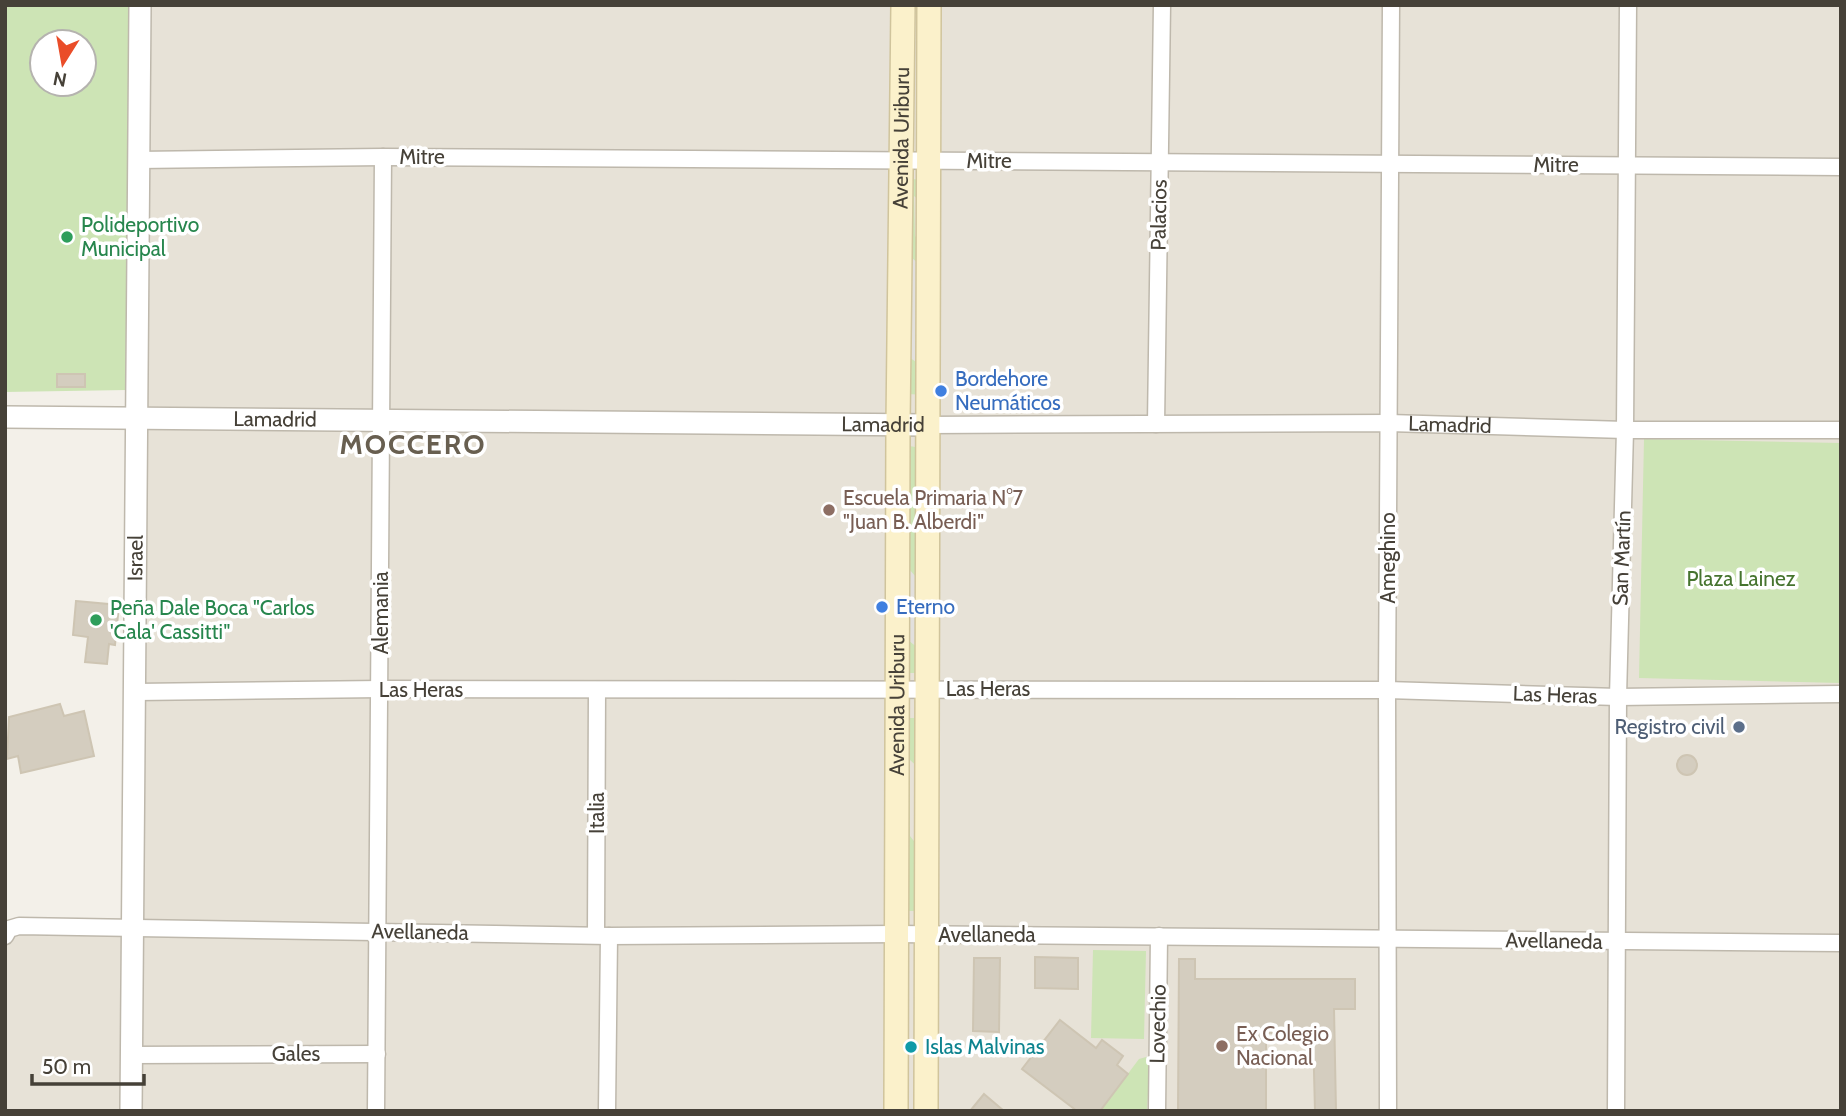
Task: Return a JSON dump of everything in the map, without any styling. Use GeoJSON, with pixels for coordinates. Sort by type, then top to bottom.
{"type":"FeatureCollection","features":[{"type":"Feature","properties":{"kind":"main road","name":"Avenida Uriburu"},"geometry":{"type":"LineString","coordinates":[[896,1111],[902,5]]}},
{"type":"Feature","properties":{"kind":"main road","name":"Avenida Uriburu"},"geometry":{"type":"LineString","coordinates":[[926,1111],[929,5]]}},
{"type":"Feature","properties":{"kind":"street","name":"Israel"},"geometry":{"type":"LineString","coordinates":[[131,1111],[140,5]]}},
{"type":"Feature","properties":{"kind":"street","name":"Palacios"},"geometry":{"type":"LineString","coordinates":[[1156,424],[1162,5]]}},
{"type":"Feature","properties":{"kind":"street","name":"Ameghino"},"geometry":{"type":"LineString","coordinates":[[1388,1111],[1387,690],[1391,5]]}},
{"type":"Feature","properties":{"kind":"street","name":"San Martín"},"geometry":{"type":"LineString","coordinates":[[1616,1111],[1618,697],[1625,430],[1628,5]]}},
{"type":"Feature","properties":{"kind":"street","name":"Mitre"},"geometry":{"type":"LineString","coordinates":[[138,159],[383,157],[1841,167]]}},
{"type":"Feature","properties":{"kind":"street","name":"Alemania"},"geometry":{"type":"LineString","coordinates":[[376,1111],[383,157]]}},
{"type":"Feature","properties":{"kind":"street","name":"Lamadrid"},"geometry":{"type":"LineString","coordinates":[[5,417],[927,425],[1388,423],[1625,430],[1841,430]]}},
{"type":"Feature","properties":{"kind":"street","name":"Las Heras"},"geometry":{"type":"LineString","coordinates":[[136,692],[928,689],[1387,690],[1618,697],[1841,694]]}},
{"type":"Feature","properties":{"kind":"street","name":"Italia"},"geometry":{"type":"LineString","coordinates":[[597,690],[607,1111]]}},
{"type":"Feature","properties":{"kind":"street","name":"Avellaneda"},"geometry":{"type":"LineString","coordinates":[[7,933],[19,926],[603,935],[927,934],[1841,943]]}},
{"type":"Feature","properties":{"kind":"street","name":"Lovechio"},"geometry":{"type":"LineString","coordinates":[[1157,1111],[1159,936]]}},
{"type":"Feature","properties":{"kind":"street","name":"Gales"},"geometry":{"type":"LineString","coordinates":[[131,1055],[377,1054]]}},
{"type":"Feature","properties":{"kind":"shaded area"},"geometry":{"type":"Polygon","coordinates":[[[140,5],[1841,5],[1841,1111],[5,1111],[5,936],[9,929],[132,929],[140,5]]]}},
{"type":"Feature","properties":{"kind":"shaded area"},"geometry":{"type":"Polygon","coordinates":[[[910,256],[921,266],[920,364],[909,357],[910,256]]]}},
{"type":"Feature","properties":{"kind":"shaded area"},"geometry":{"type":"Polygon","coordinates":[[[908,568],[917,578],[918,648],[907,639],[908,568]]]}},
{"type":"Feature","properties":{"kind":"green space","name":"Polideportivo Municipal"},"geometry":{"type":"Polygon","coordinates":[[[5,5],[131,5],[127,390],[5,392],[5,5]]]}},
{"type":"Feature","properties":{"kind":"green space"},"geometry":{"type":"Polygon","coordinates":[[[911,179],[924,180],[924,204],[914,196],[915,236],[924,244],[923,395],[909,394],[909,357],[919,364],[910,256],[911,179]]]}},
{"type":"Feature","properties":{"kind":"green space","name":"Plaza Lainez"},"geometry":{"type":"Polygon","coordinates":[[[1644,439],[1841,443],[1841,683],[1639,678],[1644,439]]]}},
{"type":"Feature","properties":{"kind":"green space"},"geometry":{"type":"Polygon","coordinates":[[[909,446],[922,448],[921,673],[907,673],[907,639],[917,647],[908,568],[909,446]]]}},
{"type":"Feature","properties":{"kind":"green space"},"geometry":{"type":"Polygon","coordinates":[[[907,718],[921,718],[920,769],[910,760],[910,836],[920,849],[919,911],[905,911],[907,718]]]}},
{"type":"Feature","properties":{"kind":"green space"},"geometry":{"type":"Polygon","coordinates":[[[1093,950],[1146,951],[1144,1039],[1091,1038],[1093,950]]]}},
{"type":"Feature","properties":{"kind":"green space"},"geometry":{"type":"Polygon","coordinates":[[[1139,1059],[1150,1059],[1147,1111],[1100,1111],[1139,1059]]]}},
{"type":"Feature","properties":{"kind":"building"},"geometry":{"type":"Polygon","coordinates":[[[57,374],[85,374],[85,387],[57,387],[57,374]]]}},
{"type":"Feature","properties":{"kind":"building","name":"Peña Dale Boca \"Carlos 'Cala' Cassitti\""},"geometry":{"type":"Polygon","coordinates":[[[76,601],[119,605],[115,645],[109,644],[107,664],[85,662],[88,637],[73,635],[76,601]]]}},
{"type":"Feature","properties":{"kind":"building"},"geometry":{"type":"Polygon","coordinates":[[[60,704],[64,716],[84,711],[94,756],[21,773],[18,756],[7,759],[9,717],[60,704]]]}},
{"type":"Feature","properties":{"kind":"building"},"geometry":{"type":"Polygon","coordinates":[[[1683,755],[1691,755],[1697,765],[1691,775],[1683,775],[1677,769],[1677,761],[1683,755]]]}},
{"type":"Feature","properties":{"kind":"building"},"geometry":{"type":"Polygon","coordinates":[[[1035,957],[1078,958],[1078,989],[1035,988],[1035,957]]]}},
{"type":"Feature","properties":{"kind":"building"},"geometry":{"type":"Polygon","coordinates":[[[974,958],[1000,958],[999,1032],[973,1031],[974,958]]]}},
{"type":"Feature","properties":{"kind":"building","name":"Ex Colegio Nacional"},"geometry":{"type":"Polygon","coordinates":[[[1179,959],[1195,959],[1195,979],[1355,979],[1355,1009],[1334,1009],[1336,1111],[1315,1111],[1313,1032],[1266,1033],[1266,1111],[1178,1111],[1179,959]]]}},
{"type":"Feature","properties":{"kind":"building"},"geometry":{"type":"Polygon","coordinates":[[[1060,1020],[1096,1048],[1102,1040],[1123,1056],[1117,1065],[1128,1074],[1100,1111],[1077,1111],[1022,1069],[1060,1020]]]}},
{"type":"Feature","properties":{"kind":"building"},"geometry":{"type":"Polygon","coordinates":[[[984,1094],[1004,1111],[970,1111],[984,1094]]]}},
{"type":"Feature","properties":{"kind":"place","name":"Polideportivo Municipal"},"geometry":{"type":"Point","coordinates":[67,237]}},
{"type":"Feature","properties":{"kind":"place","name":"Bordehore Neumáticos"},"geometry":{"type":"Point","coordinates":[941,391]}},
{"type":"Feature","properties":{"kind":"place","name":"Escuela Primaria N°7 \"Juan B. Alberdi\""},"geometry":{"type":"Point","coordinates":[829,510]}},
{"type":"Feature","properties":{"kind":"place","name":"Eterno"},"geometry":{"type":"Point","coordinates":[882,607]}},
{"type":"Feature","properties":{"kind":"place","name":"Peña Dale Boca \"Carlos 'Cala' Cassitti\""},"geometry":{"type":"Point","coordinates":[96,620]}},
{"type":"Feature","properties":{"kind":"place","name":"Registro civil"},"geometry":{"type":"Point","coordinates":[1739,727]}},
{"type":"Feature","properties":{"kind":"place","name":"Ex Colegio Nacional"},"geometry":{"type":"Point","coordinates":[1222,1046]}},
{"type":"Feature","properties":{"kind":"place","name":"Islas Malvinas"},"geometry":{"type":"Point","coordinates":[911,1047]}},
{"type":"Feature","properties":{"kind":"district","name":"MOCCERO"},"geometry":{"type":"Point","coordinates":[413,444]}}]}
